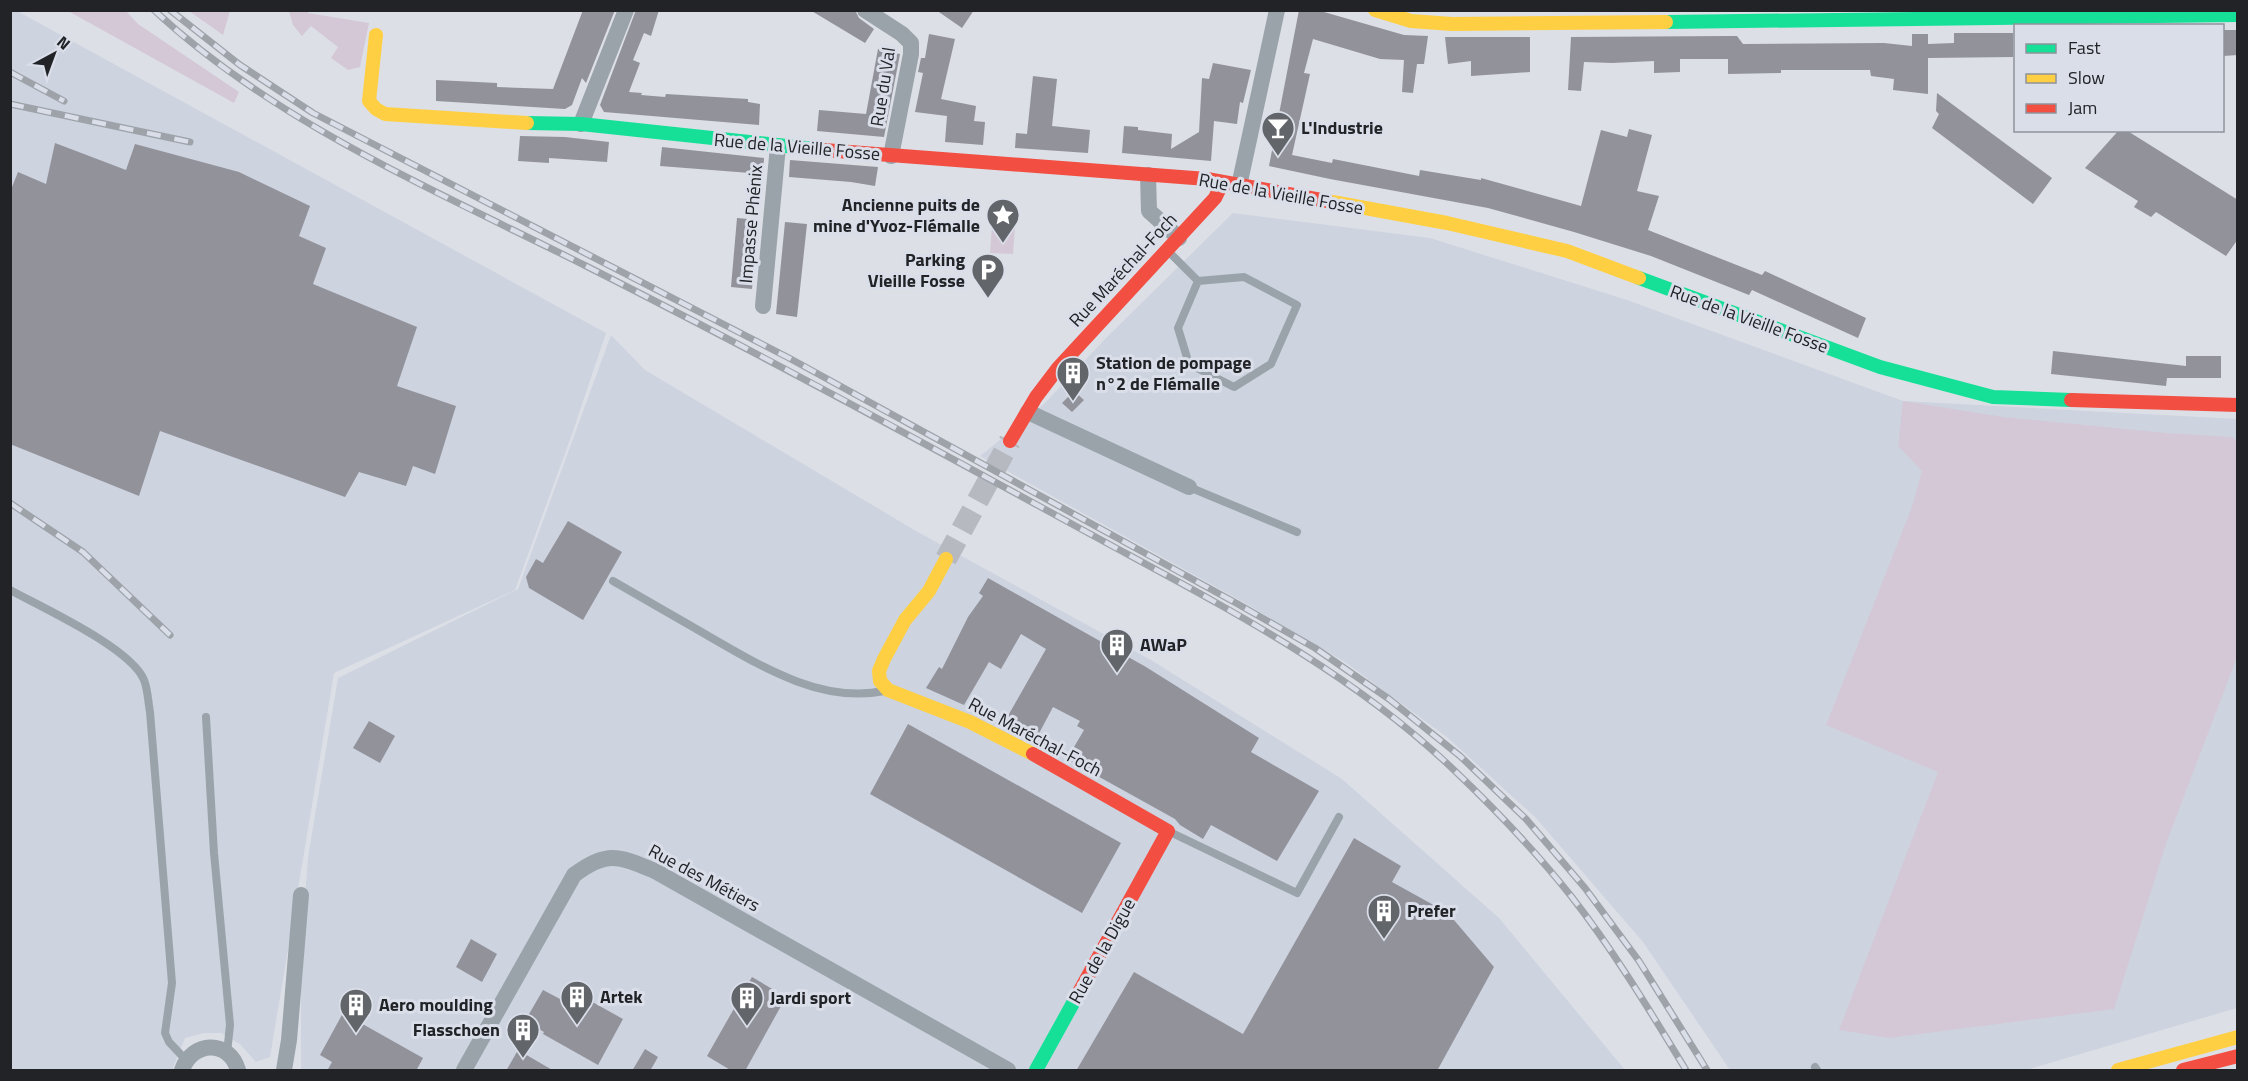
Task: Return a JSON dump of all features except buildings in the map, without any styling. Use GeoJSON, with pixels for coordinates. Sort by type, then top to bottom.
{"type":"FeatureCollection","features":[{"type":"Feature","properties":{"kind":"street"},"geometry":{"type":"LineString","coordinates":[[581,124],[626,10]]}},
{"type":"Feature","properties":{"kind":"street","name":"Rue du Val"},"geometry":{"type":"LineString","coordinates":[[865,10],[902,34],[910,43],[911,54],[891,156]]}},
{"type":"Feature","properties":{"kind":"street"},"geometry":{"type":"LineString","coordinates":[[1231,184],[1277,10]]}},
{"type":"Feature","properties":{"kind":"street"},"geometry":{"type":"LineString","coordinates":[[1375,10],[1411,21],[1452,24],[1566,16],[2238,15]]}},
{"type":"Feature","properties":{"kind":"street","name":"Rue de la Vieille Fosse"},"geometry":{"type":"LineString","coordinates":[[376,34],[369,100],[376,109],[385,114],[501,122],[581,124],[891,156],[1207,179],[1447,223],[1567,251],[1880,367],[1993,397],[2238,405]]}},
{"type":"Feature","properties":{"kind":"street","name":"Impasse Phénix"},"geometry":{"type":"LineString","coordinates":[[763,306],[778,146]]}},
{"type":"Feature","properties":{"kind":"street"},"geometry":{"type":"LineString","coordinates":[[1149,175],[1149,211],[1173,244]]}},
{"type":"Feature","properties":{"kind":"street","name":"Rue Maréchal-Foch"},"geometry":{"type":"LineString","coordinates":[[1010,441],[1041,390],[1058,368],[1215,198],[1231,184]]}},
{"type":"Feature","properties":{"kind":"street"},"geometry":{"type":"LineString","coordinates":[[1028,412],[1189,487]]}},
{"type":"Feature","properties":{"kind":"street"},"geometry":{"type":"LineString","coordinates":[[888,690],[880,681],[879,671],[884,659],[906,620],[929,591],[946,560]]}},
{"type":"Feature","properties":{"kind":"street","name":"Rue Maréchal-Foch"},"geometry":{"type":"LineString","coordinates":[[888,690],[1000,736],[1168,831]]}},
{"type":"Feature","properties":{"kind":"street","name":"Rue de la Digue"},"geometry":{"type":"LineString","coordinates":[[1036,1071],[1168,831]]}},
{"type":"Feature","properties":{"kind":"street","name":"Rue des Métiers"},"geometry":{"type":"LineString","coordinates":[[464,1071],[574,876],[590,863],[606,858],[623,858],[655,871],[1008,1071]]}},
{"type":"Feature","properties":{"kind":"street"},"geometry":{"type":"LineString","coordinates":[[284,1071],[289,1040],[301,895]]}},
{"type":"Feature","properties":{"kind":"street"},"geometry":{"type":"LineString","coordinates":[[2118,1071],[2238,1037]]}},
{"type":"Feature","properties":{"kind":"street"},"geometry":{"type":"LineString","coordinates":[[184,1065],[200,1049],[219,1048],[233,1059],[238,1071]]}},
{"type":"Feature","properties":{"kind":"street"},"geometry":{"type":"LineString","coordinates":[[2183,1071],[2238,1056]]}},
{"type":"Feature","properties":{"kind":"lane"},"geometry":{"type":"LineString","coordinates":[[1173,244],[1198,280]]}},
{"type":"Feature","properties":{"kind":"lane"},"geometry":{"type":"LineString","coordinates":[[1244,277],[1297,305],[1271,363],[1234,387],[1189,364],[1179,328],[1198,280],[1244,277]]}},
{"type":"Feature","properties":{"kind":"lane"},"geometry":{"type":"LineString","coordinates":[[1189,487],[1297,532]]}},
{"type":"Feature","properties":{"kind":"lane"},"geometry":{"type":"LineString","coordinates":[[613,581],[771,672],[818,688],[864,695],[888,690]]}},
{"type":"Feature","properties":{"kind":"lane"},"geometry":{"type":"LineString","coordinates":[[10,590],[116,649],[136,667],[144,680],[150,712],[172,983],[165,1033],[184,1065]]}},
{"type":"Feature","properties":{"kind":"lane"},"geometry":{"type":"LineString","coordinates":[[206,717],[214,853],[230,1025],[227,1053]]}},
{"type":"Feature","properties":{"kind":"lane"},"geometry":{"type":"LineString","coordinates":[[1168,831],[1297,893],[1339,817]]}},
{"type":"Feature","properties":{"kind":"shaded area"},"geometry":{"type":"Polygon","coordinates":[[[10,11],[17,11],[606,333],[515,590],[334,673],[270,1057],[256,1062],[240,1044],[221,1033],[204,1033],[185,1038],[172,1070],[11,1070],[10,11]]]}},
{"type":"Feature","properties":{"kind":"shaded area"},"geometry":{"type":"Polygon","coordinates":[[[68,11],[126,11],[138,24],[239,92],[234,103],[68,11]]]}},
{"type":"Feature","properties":{"kind":"shaded area"},"geometry":{"type":"Polygon","coordinates":[[[189,11],[230,11],[223,35],[189,11]]]}},
{"type":"Feature","properties":{"kind":"shaded area"},"geometry":{"type":"Polygon","coordinates":[[[289,11],[308,11],[308,13],[369,23],[360,67],[348,70],[331,58],[338,47],[311,26],[302,36],[293,25],[289,11]]]}},
{"type":"Feature","properties":{"kind":"shaded area"},"geometry":{"type":"Polygon","coordinates":[[[1233,213],[1430,238],[1627,300],[1903,401],[2237,419],[2237,1008],[2026,1070],[1730,1070],[1643,942],[1536,818],[1448,738],[1345,662],[1243,602],[980,456],[1044,404],[1106,338],[1233,213]]]}},
{"type":"Feature","properties":{"kind":"shaded area"},"geometry":{"type":"Polygon","coordinates":[[[992,226],[1015,227],[1013,254],[990,253],[992,226]]]}},
{"type":"Feature","properties":{"kind":"shaded area"},"geometry":{"type":"Polygon","coordinates":[[[611,335],[645,370],[916,531],[1151,660],[1342,779],[1499,918],[1625,1070],[301,1070],[301,953],[308,857],[338,678],[518,589],[611,335]]]}},
{"type":"Feature","properties":{"kind":"shaded area"},"geometry":{"type":"Polygon","coordinates":[[[1903,401],[2003,417],[2232,437],[2237,441],[2237,657],[2166,844],[2114,1009],[1889,1038],[1839,1030],[1938,772],[1826,725],[1912,507],[1922,471],[1898,446],[1903,401]]]}},
{"type":"Feature","properties":{"kind":"tunnel"},"geometry":{"type":"LineString","coordinates":[[946,559],[1010,441]]}},
{"type":"Feature","properties":{"kind":"railway"},"geometry":{"type":"LineString","coordinates":[[154,10],[201,50],[252,87],[360,153],[586,266],[835,395],[1228,609],[1323,667],[1369,699],[1413,734],[1455,771],[1530,847],[1602,938],[1686,1070]]}},
{"type":"Feature","properties":{"kind":"railway"},"geometry":{"type":"LineString","coordinates":[[170,10],[240,65],[313,113],[789,358],[1236,603],[1315,648],[1389,699],[1460,756],[1526,819],[1585,888],[1639,961],[1707,1070]]}},
{"type":"Feature","properties":{"kind":"railway"},"geometry":{"type":"LineString","coordinates":[[10,72],[64,101]]}},
{"type":"Feature","properties":{"kind":"railway"},"geometry":{"type":"LineString","coordinates":[[10,104],[190,142]]}},
{"type":"Feature","properties":{"kind":"railway"},"geometry":{"type":"LineString","coordinates":[[10,503],[83,552],[170,635]]}},
{"type":"Feature","properties":{"kind":"traffic: fast"},"geometry":{"type":"LineString","coordinates":[[1666,22],[2238,15]]}},
{"type":"Feature","properties":{"kind":"traffic: fast"},"geometry":{"type":"LineString","coordinates":[[527,123],[581,124],[824,150]]}},
{"type":"Feature","properties":{"kind":"traffic: fast"},"geometry":{"type":"LineString","coordinates":[[1639,278],[1880,367],[1993,397],[2071,400]]}},
{"type":"Feature","properties":{"kind":"traffic: fast"},"geometry":{"type":"LineString","coordinates":[[1036,1070],[1077,996]]}},
{"type":"Feature","properties":{"kind":"traffic: slow"},"geometry":{"type":"LineString","coordinates":[[1375,10],[1411,21],[1452,24],[1666,22]]}},
{"type":"Feature","properties":{"kind":"traffic: slow"},"geometry":{"type":"LineString","coordinates":[[376,35],[369,101],[376,109],[385,114],[527,123]]}},
{"type":"Feature","properties":{"kind":"traffic: slow"},"geometry":{"type":"LineString","coordinates":[[1327,201],[1447,223],[1567,251],[1639,278]]}},
{"type":"Feature","properties":{"kind":"traffic: slow"},"geometry":{"type":"LineString","coordinates":[[946,559],[929,591],[905,620],[879,671],[880,681],[888,690],[970,722],[1033,754]]}},
{"type":"Feature","properties":{"kind":"traffic: slow"},"geometry":{"type":"LineString","coordinates":[[2118,1070],[2238,1037]]}},
{"type":"Feature","properties":{"kind":"traffic: jam"},"geometry":{"type":"LineString","coordinates":[[824,150],[1207,179],[1327,201]]}},
{"type":"Feature","properties":{"kind":"traffic: jam"},"geometry":{"type":"LineString","coordinates":[[1010,441],[1036,397],[1058,368],[1215,198],[1223,182]]}},
{"type":"Feature","properties":{"kind":"traffic: jam"},"geometry":{"type":"LineString","coordinates":[[2071,400],[2238,405]]}},
{"type":"Feature","properties":{"kind":"traffic: jam"},"geometry":{"type":"LineString","coordinates":[[1033,754],[1168,831],[1077,996]]}},
{"type":"Feature","properties":{"kind":"traffic: jam"},"geometry":{"type":"LineString","coordinates":[[2183,1070],[2238,1056]]}},
{"type":"Feature","properties":{"kind":"place","name":"L'Industrie"},"geometry":{"type":"Point","coordinates":[1278,157]}},
{"type":"Feature","properties":{"kind":"place","name":"Ancienne puits de mine d'Yvoz-Flémalle"},"geometry":{"type":"Point","coordinates":[1003,244]}},
{"type":"Feature","properties":{"kind":"place","name":"Parking Vieille Fosse"},"geometry":{"type":"Point","coordinates":[988,299]}},
{"type":"Feature","properties":{"kind":"place","name":"Station de pompage n°2 de Flémalle"},"geometry":{"type":"Point","coordinates":[1073,402]}},
{"type":"Feature","properties":{"kind":"place","name":"AWaP"},"geometry":{"type":"Point","coordinates":[1117,674]}},
{"type":"Feature","properties":{"kind":"place","name":"Prefer"},"geometry":{"type":"Point","coordinates":[1384,940]}},
{"type":"Feature","properties":{"kind":"place","name":"Artek"},"geometry":{"type":"Point","coordinates":[577,1026]}},
{"type":"Feature","properties":{"kind":"place","name":"Jardi sport"},"geometry":{"type":"Point","coordinates":[747,1027]}},
{"type":"Feature","properties":{"kind":"place","name":"Aero moulding"},"geometry":{"type":"Point","coordinates":[356,1034]}},
{"type":"Feature","properties":{"kind":"place","name":"Flasschoen"},"geometry":{"type":"Point","coordinates":[523,1059]}}]}
